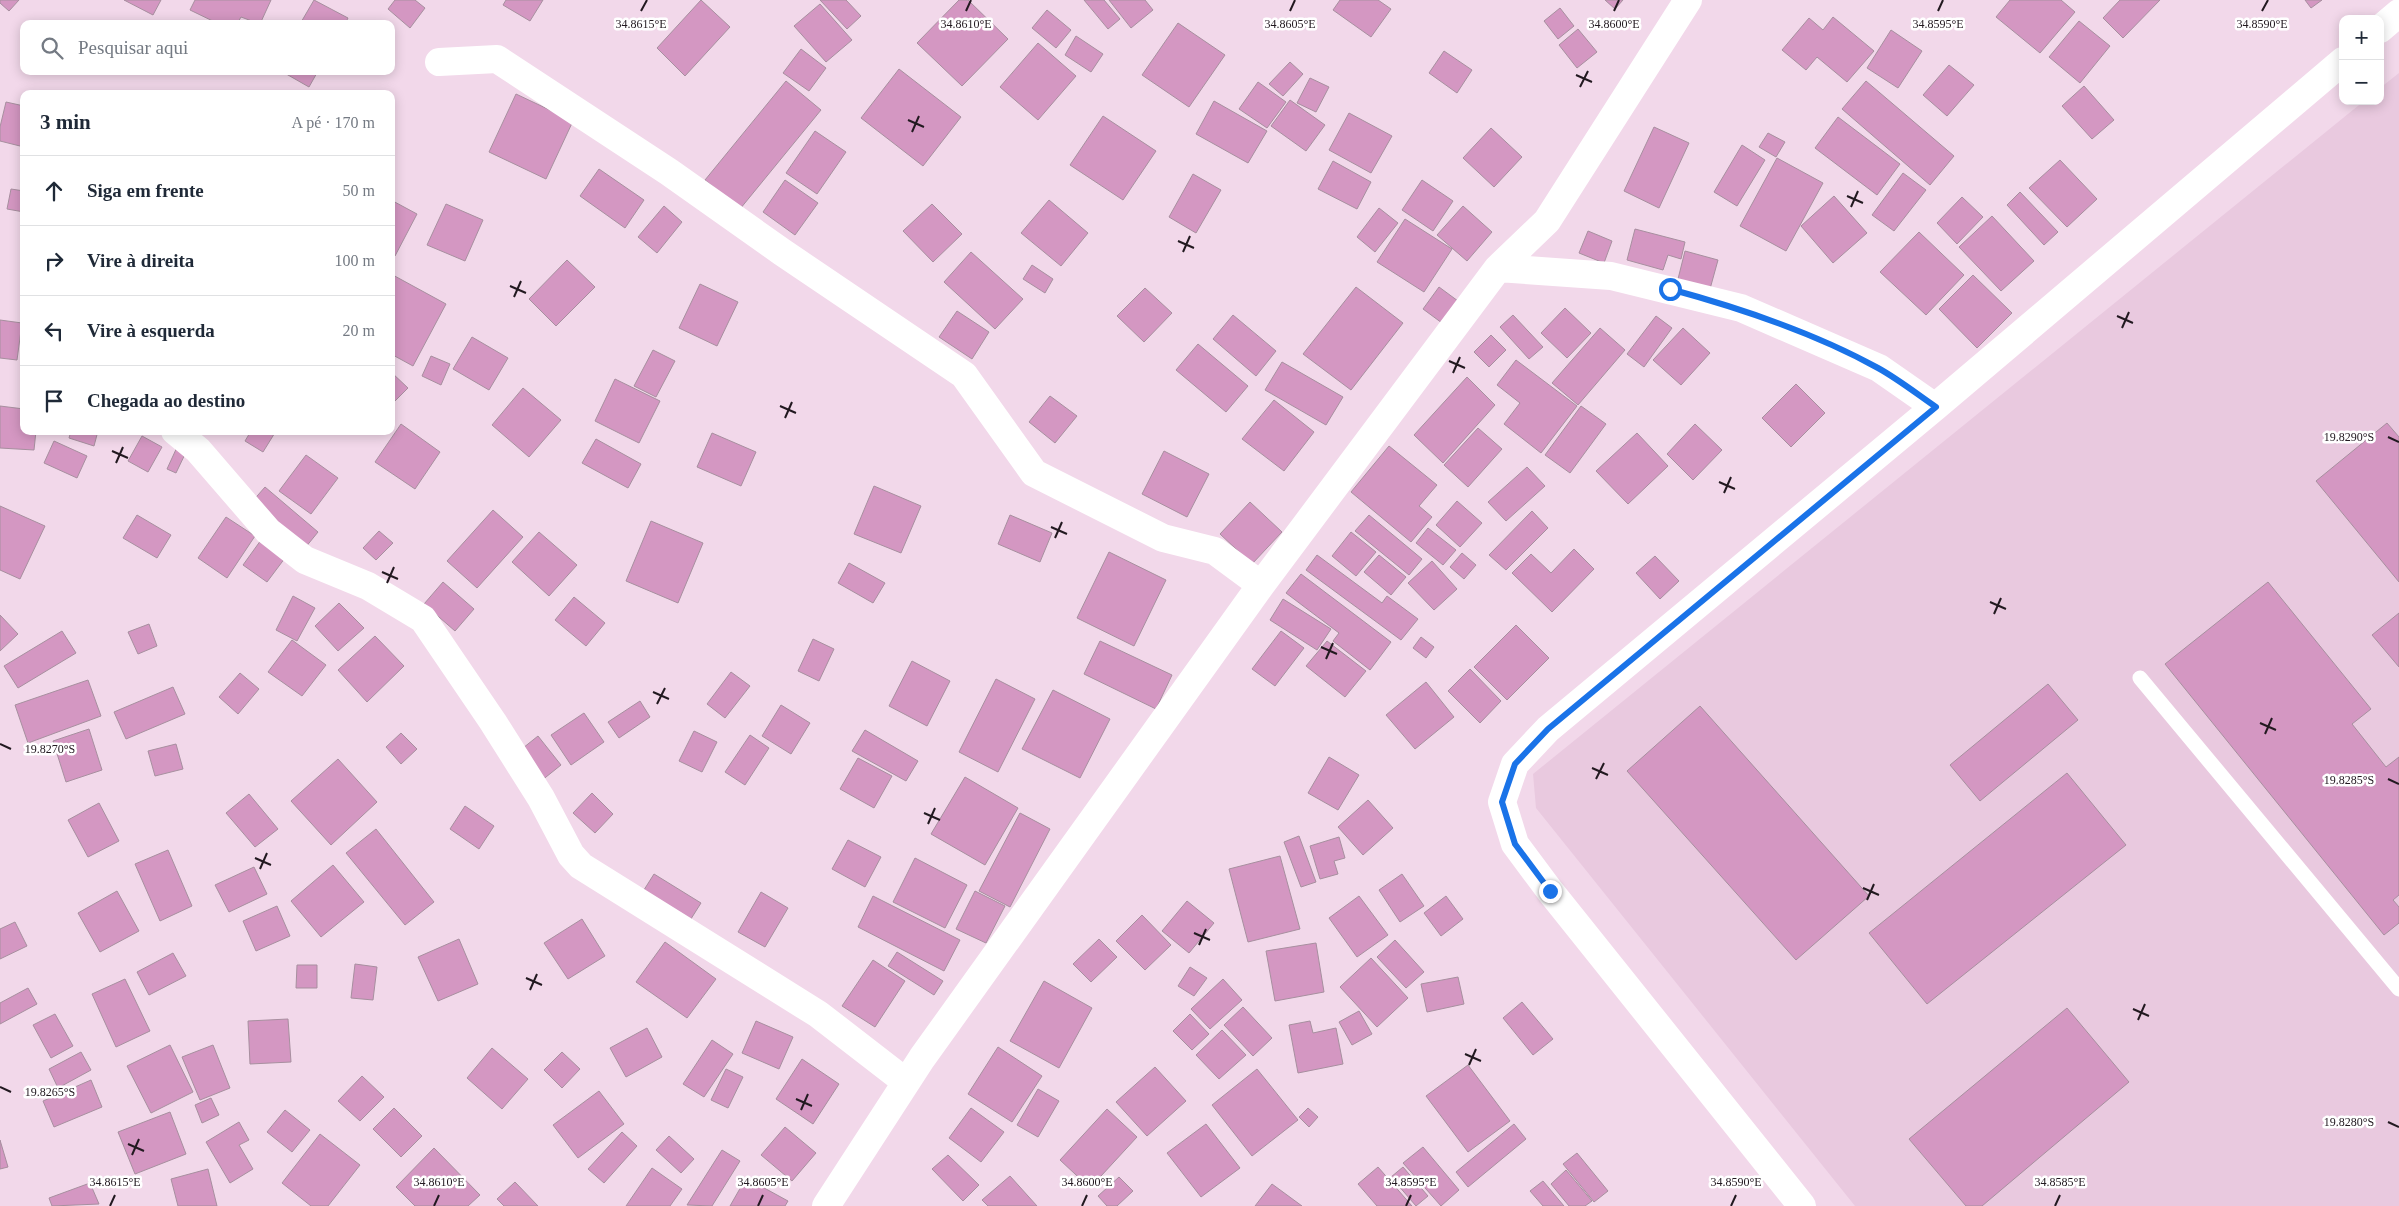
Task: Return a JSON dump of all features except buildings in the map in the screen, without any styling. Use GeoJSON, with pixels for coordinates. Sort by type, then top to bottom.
{"type":"FeatureCollection","features":[{"type":"Feature","properties":{"kind":"street"},"geometry":{"type":"LineString","coordinates":[[826,1206],[906,1082],[1261,585],[1498,268],[1547,221],[1688,0]]}},
{"type":"Feature","properties":{"kind":"street"},"geometry":{"type":"LineString","coordinates":[[2384,26],[2399,13]]}},
{"type":"Feature","properties":{"kind":"street"},"geometry":{"type":"LineString","coordinates":[[439,62],[497,59],[669,172],[782,252],[964,375],[1034,473],[1163,538],[1216,551],[1261,585]]}},
{"type":"Feature","properties":{"kind":"street"},"geometry":{"type":"LineString","coordinates":[[1802,1206],[1515,844],[1502,802],[1515,764],[1548,729],[1936,407],[2339,64]]}},
{"type":"Feature","properties":{"kind":"street"},"geometry":{"type":"LineString","coordinates":[[1498,268],[1611,276],[1741,308],[1879,368],[1936,407]]}},
{"type":"Feature","properties":{"kind":"street"},"geometry":{"type":"LineString","coordinates":[[180,435],[198,450],[268,531],[305,560],[368,586],[423,619],[503,737],[542,798],[572,854],[581,866],[818,1014],[906,1082]]}},
{"type":"Feature","properties":{"kind":"lane"},"geometry":{"type":"LineString","coordinates":[[2140,678],[2399,989]]}},
{"type":"Feature","properties":{"kind":"shaded area"},"geometry":{"type":"Polygon","coordinates":[[[2399,73],[2399,1206],[1855,1206],[1536,808],[1533,774],[2359,105],[2384,105],[2384,85],[2399,73]]]}},
{"type":"Feature","properties":{"kind":"route"},"geometry":{"type":"LineString","coordinates":[[1550,891],[1515,844],[1502,802],[1515,764],[1548,729],[1936,407],[1879,368],[1807,335],[1741,308],[1670,289]]}}]}
